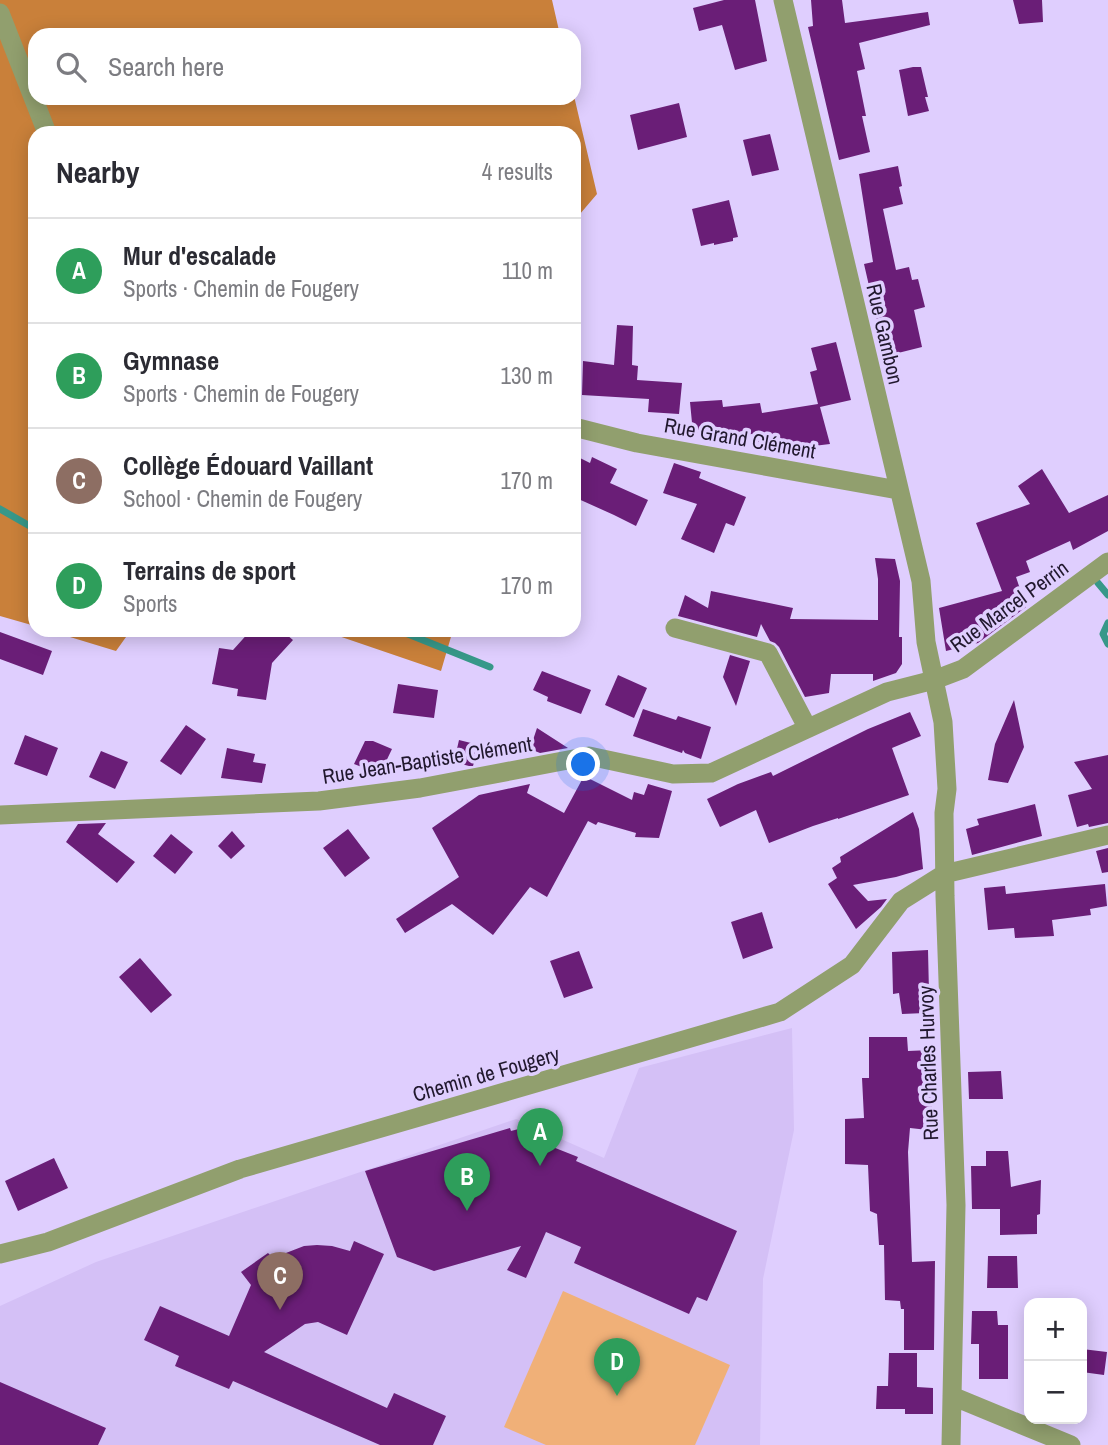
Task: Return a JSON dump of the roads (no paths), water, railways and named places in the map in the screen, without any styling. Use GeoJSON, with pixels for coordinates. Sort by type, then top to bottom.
{"type":"FeatureCollection","features":[{"type":"Feature","properties":{"kind":"street","name":"Rue Gambon"},"geometry":{"type":"LineString","coordinates":[[783,0],[921,581],[926,642],[934,680]]}},
{"type":"Feature","properties":{"kind":"street"},"geometry":{"type":"LineString","coordinates":[[0,13],[28,84]]}},
{"type":"Feature","properties":{"kind":"street"},"geometry":{"type":"LineString","coordinates":[[36,105],[44,126]]}},
{"type":"Feature","properties":{"kind":"street","name":"Rue Grand Clément"},"geometry":{"type":"LineString","coordinates":[[581,429],[637,443],[898,490]]}},
{"type":"Feature","properties":{"kind":"street","name":"Rue Marcel Perrin"},"geometry":{"type":"LineString","coordinates":[[934,680],[963,669],[1108,562]]}},
{"type":"Feature","properties":{"kind":"street"},"geometry":{"type":"LineString","coordinates":[[675,628],[768,653],[807,727]]}},
{"type":"Feature","properties":{"kind":"street","name":"Rue Jean-Baptiste Clément"},"geometry":{"type":"LineString","coordinates":[[0,815],[319,801],[420,788],[589,756],[673,774],[711,773],[887,692],[934,680]]}},
{"type":"Feature","properties":{"kind":"street","name":"Rue Charles Hurvoy"},"geometry":{"type":"LineString","coordinates":[[934,680],[943,722],[947,789],[944,813],[944,874],[956,1205],[951,1445]]}},
{"type":"Feature","properties":{"kind":"street","name":"Chemin de Fougery"},"geometry":{"type":"LineString","coordinates":[[0,1254],[48,1242],[240,1169],[780,1012],[852,965],[901,901],[944,874],[1108,835]]}},
{"type":"Feature","properties":{"kind":"street"},"geometry":{"type":"LineString","coordinates":[[952,1395],[1070,1445]]}},
{"type":"Feature","properties":{"kind":"waterway"},"geometry":{"type":"LineString","coordinates":[[0,509],[28,525]]}},
{"type":"Feature","properties":{"kind":"waterway"},"geometry":{"type":"LineString","coordinates":[[1098,583],[1108,595]]}},
{"type":"Feature","properties":{"kind":"waterway"},"geometry":{"type":"LineString","coordinates":[[1108,623],[1103,634],[1108,644]]}},
{"type":"Feature","properties":{"kind":"waterway"},"geometry":{"type":"LineString","coordinates":[[415,637],[490,667]]}},
{"type":"Feature","properties":{"kind":"place","name":"Mur d'escalade"},"geometry":{"type":"Point","coordinates":[540,1166]}},
{"type":"Feature","properties":{"kind":"place","name":"Gymnase"},"geometry":{"type":"Point","coordinates":[467,1211]}},
{"type":"Feature","properties":{"kind":"place","name":"Collège Édouard Vaillant"},"geometry":{"type":"Point","coordinates":[280,1310]}},
{"type":"Feature","properties":{"kind":"place","name":"Terrains de sport"},"geometry":{"type":"Point","coordinates":[617,1396]}}]}
